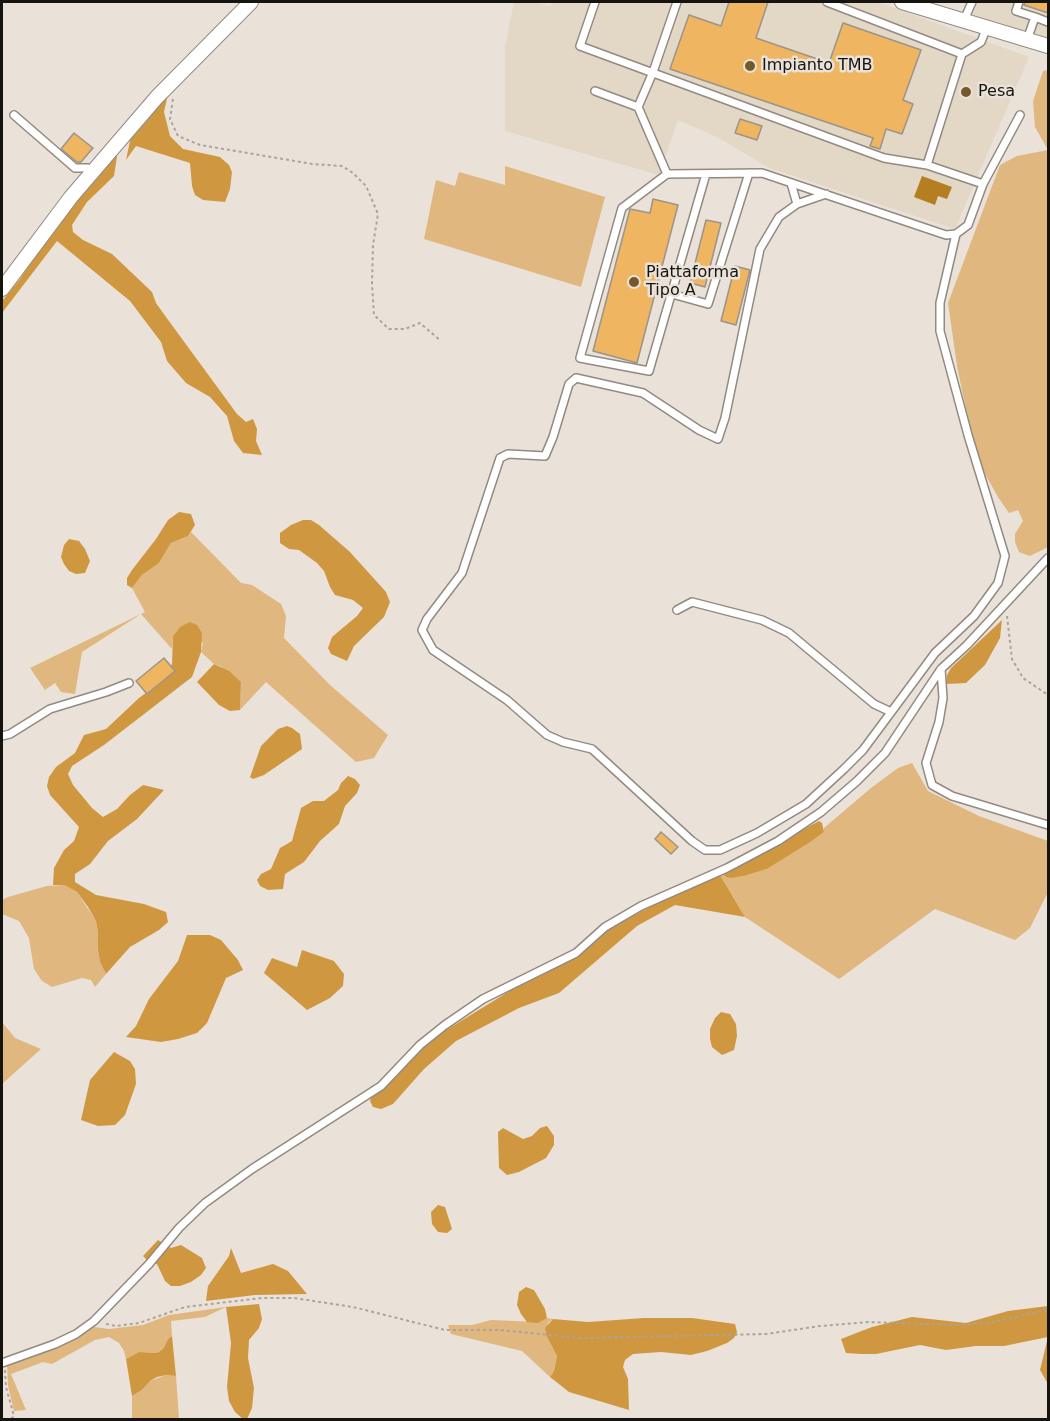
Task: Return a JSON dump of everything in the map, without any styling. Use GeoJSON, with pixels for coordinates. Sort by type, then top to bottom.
{"type":"FeatureCollection","features":[{"type":"Feature","properties":{"kind":"street"},"geometry":{"type":"LineString","coordinates":[[2,290],[70,197],[157,97],[251,2]]}},
{"type":"Feature","properties":{"kind":"street"},"geometry":{"type":"LineString","coordinates":[[902,2],[1048,46]]}},
{"type":"Feature","properties":{"kind":"lane"},"geometry":{"type":"LineString","coordinates":[[595,2],[580,46],[884,158],[927,165],[983,184]]}},
{"type":"Feature","properties":{"kind":"lane"},"geometry":{"type":"LineString","coordinates":[[638,107],[653,72],[677,2]]}},
{"type":"Feature","properties":{"kind":"lane"},"geometry":{"type":"LineString","coordinates":[[827,2],[962,54]]}},
{"type":"Feature","properties":{"kind":"lane"},"geometry":{"type":"LineString","coordinates":[[964,20],[972,2]]}},
{"type":"Feature","properties":{"kind":"lane"},"geometry":{"type":"LineString","coordinates":[[1019,2],[1016,11],[1048,22]]}},
{"type":"Feature","properties":{"kind":"lane"},"geometry":{"type":"LineString","coordinates":[[1027,40],[1035,17]]}},
{"type":"Feature","properties":{"kind":"lane"},"geometry":{"type":"LineString","coordinates":[[927,165],[962,54],[981,42],[987,27]]}},
{"type":"Feature","properties":{"kind":"lane"},"geometry":{"type":"LineString","coordinates":[[595,91],[638,107],[667,174]]}},
{"type":"Feature","properties":{"kind":"lane"},"geometry":{"type":"LineString","coordinates":[[14,115],[75,168],[88,168],[92,172]]}},
{"type":"Feature","properties":{"kind":"lane"},"geometry":{"type":"LineString","coordinates":[[706,174],[649,371],[580,358],[622,208],[667,174],[762,173],[946,235],[956,234],[968,225],[983,184],[1020,115]]}},
{"type":"Feature","properties":{"kind":"lane"},"geometry":{"type":"LineString","coordinates":[[672,294],[708,304],[749,173]]}},
{"type":"Feature","properties":{"kind":"lane"},"geometry":{"type":"LineString","coordinates":[[791,183],[797,204]]}},
{"type":"Feature","properties":{"kind":"lane"},"geometry":{"type":"LineString","coordinates":[[826,195],[797,204],[779,217],[760,249],[730,396],[718,439],[699,430],[643,393],[576,378],[569,384],[545,456],[508,454],[500,458],[462,573],[427,619],[422,630],[433,650],[507,700],[547,735],[563,742],[592,749],[692,841],[705,850],[720,850],[757,833],[806,804],[863,750],[935,653],[974,616],[998,583],[1005,556],[968,435],[940,331],[940,303],[956,234]]}},
{"type":"Feature","properties":{"kind":"lane"},"geometry":{"type":"LineString","coordinates":[[3,1362],[55,1344],[94,1322],[149,1264],[179,1228],[205,1203],[252,1169],[381,1086],[420,1045],[483,999],[576,952],[605,927],[641,906],[727,868],[778,841],[821,812],[885,753],[941,669],[1048,558]]}},
{"type":"Feature","properties":{"kind":"lane"},"geometry":{"type":"LineString","coordinates":[[677,610],[692,602],[762,620],[789,633],[874,704],[891,712]]}},
{"type":"Feature","properties":{"kind":"lane"},"geometry":{"type":"LineString","coordinates":[[941,669],[943,698],[939,722],[926,763],[932,785],[952,796],[1048,825]]}},
{"type":"Feature","properties":{"kind":"lane"},"geometry":{"type":"LineString","coordinates":[[2,736],[10,734],[50,709],[129,683]]}},
{"type":"Feature","properties":{"kind":"path"},"geometry":{"type":"LineString","coordinates":[[177,79],[170,119],[178,135],[200,145],[312,164],[342,165],[353,173],[366,186],[378,214],[373,245],[374,315],[389,329],[405,329],[420,323],[441,341]]}},
{"type":"Feature","properties":{"kind":"path"},"geometry":{"type":"LineString","coordinates":[[1006,602],[1012,659],[1023,678],[1048,695]]}},
{"type":"Feature","properties":{"kind":"path"},"geometry":{"type":"LineString","coordinates":[[94,1322],[116,1326],[139,1323],[185,1307],[262,1298],[294,1298],[353,1307],[445,1330],[500,1330],[579,1338],[627,1338],[766,1334],[868,1322],[977,1324],[1048,1310]]}},
{"type":"Feature","properties":{"kind":"path"},"geometry":{"type":"LineString","coordinates":[[3,1362],[6,1387],[14,1416],[10,1419]]}},
{"type":"Feature","properties":{"kind":"shaded area"},"geometry":{"type":"Polygon","coordinates":[[[514,2],[535,2],[550,6],[552,2],[878,2],[1029,57],[955,229],[769,168],[719,138],[678,120],[659,175],[505,131],[505,47],[514,2]]]}},
{"type":"Feature","properties":{"kind":"shaded area"},"geometry":{"type":"Polygon","coordinates":[[[978,2],[1048,2],[1048,41],[971,18],[978,2]]]}},
{"type":"Feature","properties":{"kind":"shaded area"},"geometry":{"type":"Polygon","coordinates":[[[1048,70],[1048,150],[1035,127],[1033,101],[1043,71],[1048,70]]]}},
{"type":"Feature","properties":{"kind":"shaded area"},"geometry":{"type":"Polygon","coordinates":[[[168,94],[164,112],[170,136],[183,149],[220,157],[229,165],[232,172],[230,189],[225,202],[203,200],[195,195],[190,163],[136,146],[126,160],[131,136],[168,94]]]}},
{"type":"Feature","properties":{"kind":"shaded area"},"geometry":{"type":"Polygon","coordinates":[[[118,150],[114,176],[87,202],[72,225],[73,232],[83,240],[112,254],[152,292],[156,303],[237,414],[246,422],[253,419],[257,429],[256,441],[262,455],[243,453],[234,441],[227,416],[210,397],[186,383],[167,361],[161,342],[130,301],[57,241],[2,313],[2,301],[20,279],[48,236],[118,150]]]}},
{"type":"Feature","properties":{"kind":"shaded area"},"geometry":{"type":"Polygon","coordinates":[[[1048,150],[1048,547],[1030,556],[1019,552],[1015,542],[1015,534],[1023,521],[1018,510],[1009,513],[976,458],[957,366],[948,303],[1000,165],[1017,156],[1048,150]]]}},
{"type":"Feature","properties":{"kind":"shaded area"},"geometry":{"type":"Polygon","coordinates":[[[505,166],[605,197],[581,287],[424,239],[436,180],[455,186],[459,172],[505,185],[505,166]]]}},
{"type":"Feature","properties":{"kind":"shaded area"},"geometry":{"type":"Polygon","coordinates":[[[922,176],[952,187],[947,199],[938,196],[935,205],[914,197],[922,176]]]}},
{"type":"Feature","properties":{"kind":"shaded area"},"geometry":{"type":"Polygon","coordinates":[[[179,512],[191,514],[195,525],[188,536],[171,543],[159,563],[142,575],[132,588],[127,585],[127,578],[132,570],[168,520],[179,512]]]}},
{"type":"Feature","properties":{"kind":"shaded area"},"geometry":{"type":"Polygon","coordinates":[[[303,520],[311,520],[319,525],[350,552],[386,592],[390,602],[384,617],[354,646],[347,661],[331,654],[328,648],[332,637],[363,608],[353,600],[335,595],[324,571],[317,563],[299,550],[289,549],[280,543],[280,533],[303,520]]]}},
{"type":"Feature","properties":{"kind":"shaded area"},"geometry":{"type":"Polygon","coordinates":[[[191,532],[241,583],[252,585],[281,604],[286,616],[284,638],[330,685],[388,735],[374,758],[356,762],[266,682],[240,710],[241,682],[201,652],[203,643],[180,627],[173,636],[172,649],[141,614],[82,652],[75,694],[61,692],[55,683],[45,690],[30,668],[145,612],[132,588],[142,575],[159,563],[171,543],[188,536],[191,532]]]}},
{"type":"Feature","properties":{"kind":"shaded area"},"geometry":{"type":"Polygon","coordinates":[[[69,539],[79,541],[85,549],[90,561],[85,573],[76,574],[69,571],[64,564],[61,557],[64,545],[69,539]]]}},
{"type":"Feature","properties":{"kind":"shaded area"},"geometry":{"type":"Polygon","coordinates":[[[1002,620],[1000,638],[985,665],[966,683],[946,684],[951,668],[1002,620]]]}},
{"type":"Feature","properties":{"kind":"shaded area"},"geometry":{"type":"Polygon","coordinates":[[[190,622],[197,625],[202,633],[201,652],[192,677],[104,745],[72,766],[68,774],[73,785],[92,808],[103,817],[117,809],[143,785],[164,790],[137,819],[108,841],[90,864],[75,874],[75,882],[96,895],[144,904],[166,912],[168,922],[130,947],[106,974],[100,962],[96,921],[88,907],[77,892],[64,885],[53,885],[54,868],[64,850],[74,841],[79,827],[50,795],[47,786],[49,777],[56,767],[75,753],[84,735],[106,729],[139,698],[161,682],[172,664],[173,636],[180,627],[190,622]]]}},
{"type":"Feature","properties":{"kind":"shaded area"},"geometry":{"type":"Polygon","coordinates":[[[214,664],[229,671],[241,682],[240,710],[230,711],[219,705],[197,682],[214,664]]]}},
{"type":"Feature","properties":{"kind":"shaded area"},"geometry":{"type":"Polygon","coordinates":[[[287,726],[300,734],[302,749],[264,775],[253,779],[250,777],[261,746],[278,729],[287,726]]]}},
{"type":"Feature","properties":{"kind":"shaded area"},"geometry":{"type":"Polygon","coordinates":[[[912,763],[928,791],[979,816],[1048,841],[1047,894],[1030,928],[1015,940],[935,909],[839,979],[745,917],[720,875],[723,873],[747,875],[767,869],[824,832],[824,828],[898,768],[912,763]]]}},
{"type":"Feature","properties":{"kind":"shaded area"},"geometry":{"type":"Polygon","coordinates":[[[348,776],[360,785],[357,793],[345,806],[339,824],[320,841],[304,862],[285,874],[283,889],[268,890],[260,886],[257,880],[261,874],[271,869],[280,848],[292,841],[301,808],[313,801],[324,801],[338,790],[348,776]]]}},
{"type":"Feature","properties":{"kind":"shaded area"},"geometry":{"type":"Polygon","coordinates":[[[819,821],[822,823],[824,832],[767,869],[731,878],[726,877],[723,873],[819,821]]]}},
{"type":"Feature","properties":{"kind":"shaded area"},"geometry":{"type":"Polygon","coordinates":[[[720,875],[745,917],[675,905],[637,926],[559,993],[519,1008],[456,1041],[424,1069],[393,1104],[381,1109],[373,1107],[370,1101],[372,1095],[443,1032],[534,976],[566,962],[601,933],[678,892],[720,875]]]}},
{"type":"Feature","properties":{"kind":"shaded area"},"geometry":{"type":"Polygon","coordinates":[[[64,885],[77,892],[96,921],[100,962],[106,974],[95,987],[91,980],[82,978],[52,987],[42,981],[34,969],[29,938],[19,921],[2,914],[2,900],[8,897],[47,886],[64,885]]]}},
{"type":"Feature","properties":{"kind":"shaded area"},"geometry":{"type":"Polygon","coordinates":[[[187,935],[210,935],[221,940],[238,960],[243,970],[226,978],[207,1023],[197,1033],[161,1042],[126,1037],[136,1026],[149,999],[178,961],[187,935]]]}},
{"type":"Feature","properties":{"kind":"shaded area"},"geometry":{"type":"Polygon","coordinates":[[[302,950],[334,961],[344,974],[343,986],[330,998],[307,1010],[264,973],[272,958],[297,967],[302,950]]]}},
{"type":"Feature","properties":{"kind":"shaded area"},"geometry":{"type":"Polygon","coordinates":[[[721,1012],[730,1014],[736,1024],[737,1036],[734,1050],[722,1055],[712,1047],[710,1039],[710,1029],[721,1012]]]}},
{"type":"Feature","properties":{"kind":"shaded area"},"geometry":{"type":"Polygon","coordinates":[[[2,1022],[15,1038],[41,1049],[2,1084],[2,1022]]]}},
{"type":"Feature","properties":{"kind":"shaded area"},"geometry":{"type":"Polygon","coordinates":[[[114,1052],[130,1061],[135,1069],[136,1084],[125,1115],[115,1125],[98,1126],[81,1120],[90,1080],[114,1052]]]}},
{"type":"Feature","properties":{"kind":"shaded area"},"geometry":{"type":"Polygon","coordinates":[[[547,1126],[554,1136],[554,1145],[546,1158],[519,1172],[507,1175],[499,1168],[498,1132],[503,1128],[523,1139],[547,1126]]]}},
{"type":"Feature","properties":{"kind":"shaded area"},"geometry":{"type":"Polygon","coordinates":[[[438,1205],[445,1207],[452,1229],[447,1233],[438,1232],[432,1224],[431,1212],[438,1205]]]}},
{"type":"Feature","properties":{"kind":"shaded area"},"geometry":{"type":"Polygon","coordinates":[[[158,1240],[171,1248],[181,1245],[202,1258],[206,1268],[191,1282],[171,1286],[165,1281],[157,1264],[143,1256],[158,1240]]]}},
{"type":"Feature","properties":{"kind":"shaded area"},"geometry":{"type":"Polygon","coordinates":[[[231,1248],[241,1273],[273,1264],[288,1271],[307,1294],[255,1295],[206,1301],[208,1286],[229,1256],[231,1248]]]}},
{"type":"Feature","properties":{"kind":"shaded area"},"geometry":{"type":"Polygon","coordinates":[[[526,1287],[534,1290],[545,1309],[547,1318],[538,1323],[527,1322],[517,1305],[519,1292],[526,1287]]]}},
{"type":"Feature","properties":{"kind":"shaded area"},"geometry":{"type":"Polygon","coordinates":[[[259,1304],[262,1319],[259,1328],[249,1340],[248,1358],[254,1388],[252,1408],[247,1419],[243,1419],[235,1412],[229,1401],[227,1387],[231,1343],[226,1307],[259,1304]]]}},
{"type":"Feature","properties":{"kind":"shaded area"},"geometry":{"type":"Polygon","coordinates":[[[1048,1306],[1048,1337],[1004,1346],[976,1346],[946,1350],[920,1345],[876,1354],[861,1354],[846,1353],[841,1339],[872,1327],[912,1317],[966,1323],[1008,1311],[1048,1306]]]}},
{"type":"Feature","properties":{"kind":"shaded area"},"geometry":{"type":"Polygon","coordinates":[[[226,1307],[205,1317],[171,1321],[172,1336],[163,1349],[157,1353],[139,1352],[126,1359],[119,1343],[109,1337],[95,1340],[52,1364],[43,1362],[11,1374],[26,1410],[14,1411],[8,1386],[7,1363],[54,1346],[94,1327],[109,1329],[143,1325],[169,1315],[226,1307]]]}},
{"type":"Feature","properties":{"kind":"shaded area"},"geometry":{"type":"Polygon","coordinates":[[[547,1318],[553,1319],[548,1323],[547,1337],[557,1356],[554,1371],[550,1377],[522,1351],[451,1334],[448,1325],[472,1325],[491,1320],[538,1322],[547,1318]]]}},
{"type":"Feature","properties":{"kind":"shaded area"},"geometry":{"type":"Polygon","coordinates":[[[644,1318],[692,1318],[735,1324],[737,1332],[734,1338],[727,1343],[691,1355],[661,1352],[633,1354],[625,1360],[623,1367],[628,1379],[629,1410],[569,1392],[550,1377],[554,1371],[557,1356],[545,1328],[553,1319],[588,1322],[644,1318]]]}},
{"type":"Feature","properties":{"kind":"shaded area"},"geometry":{"type":"Polygon","coordinates":[[[172,1336],[176,1376],[157,1377],[132,1396],[126,1359],[139,1352],[157,1353],[163,1349],[172,1336]]]}},
{"type":"Feature","properties":{"kind":"shaded area"},"geometry":{"type":"Polygon","coordinates":[[[1048,1337],[1048,1384],[1040,1370],[1048,1337]]]}},
{"type":"Feature","properties":{"kind":"shaded area"},"geometry":{"type":"Polygon","coordinates":[[[166,1375],[176,1376],[179,1419],[132,1419],[132,1396],[150,1381],[166,1375]]]}},
{"type":"Feature","properties":{"kind":"building"},"geometry":{"type":"Polygon","coordinates":[[[729,2],[768,2],[756,38],[829,63],[843,23],[921,50],[903,100],[913,104],[902,134],[886,129],[880,149],[870,146],[873,138],[670,69],[689,15],[721,26],[729,2]]]}},
{"type":"Feature","properties":{"kind":"building"},"geometry":{"type":"Polygon","coordinates":[[[1025,2],[1048,2],[1048,13],[1024,5],[1025,2]]]}},
{"type":"Feature","properties":{"kind":"building"},"geometry":{"type":"Polygon","coordinates":[[[740,119],[762,126],[757,140],[735,133],[740,119]]]}},
{"type":"Feature","properties":{"kind":"building"},"geometry":{"type":"Polygon","coordinates":[[[74,133],[93,148],[81,162],[77,162],[61,149],[74,133]]]}},
{"type":"Feature","properties":{"kind":"building","name":"Piattaforma Tipo A"},"geometry":{"type":"Polygon","coordinates":[[[653,199],[678,205],[637,363],[593,351],[630,209],[650,213],[653,199]]]}},
{"type":"Feature","properties":{"kind":"building"},"geometry":{"type":"Polygon","coordinates":[[[706,220],[721,223],[705,287],[690,283],[706,220]]]}},
{"type":"Feature","properties":{"kind":"building"},"geometry":{"type":"Polygon","coordinates":[[[735,266],[750,270],[736,325],[721,321],[735,266]]]}},
{"type":"Feature","properties":{"kind":"building"},"geometry":{"type":"Polygon","coordinates":[[[164,658],[175,671],[147,694],[136,681],[164,658]]]}},
{"type":"Feature","properties":{"kind":"building"},"geometry":{"type":"Polygon","coordinates":[[[661,832],[678,847],[671,854],[655,839],[661,832]]]}},
{"type":"Feature","properties":{"kind":"place","name":"Impianto TMB"},"geometry":{"type":"Point","coordinates":[750,66]}},
{"type":"Feature","properties":{"kind":"place","name":"Pesa"},"geometry":{"type":"Point","coordinates":[966,92]}},
{"type":"Feature","properties":{"kind":"place","name":"Piattaforma Tipo A"},"geometry":{"type":"Point","coordinates":[634,282]}}]}
